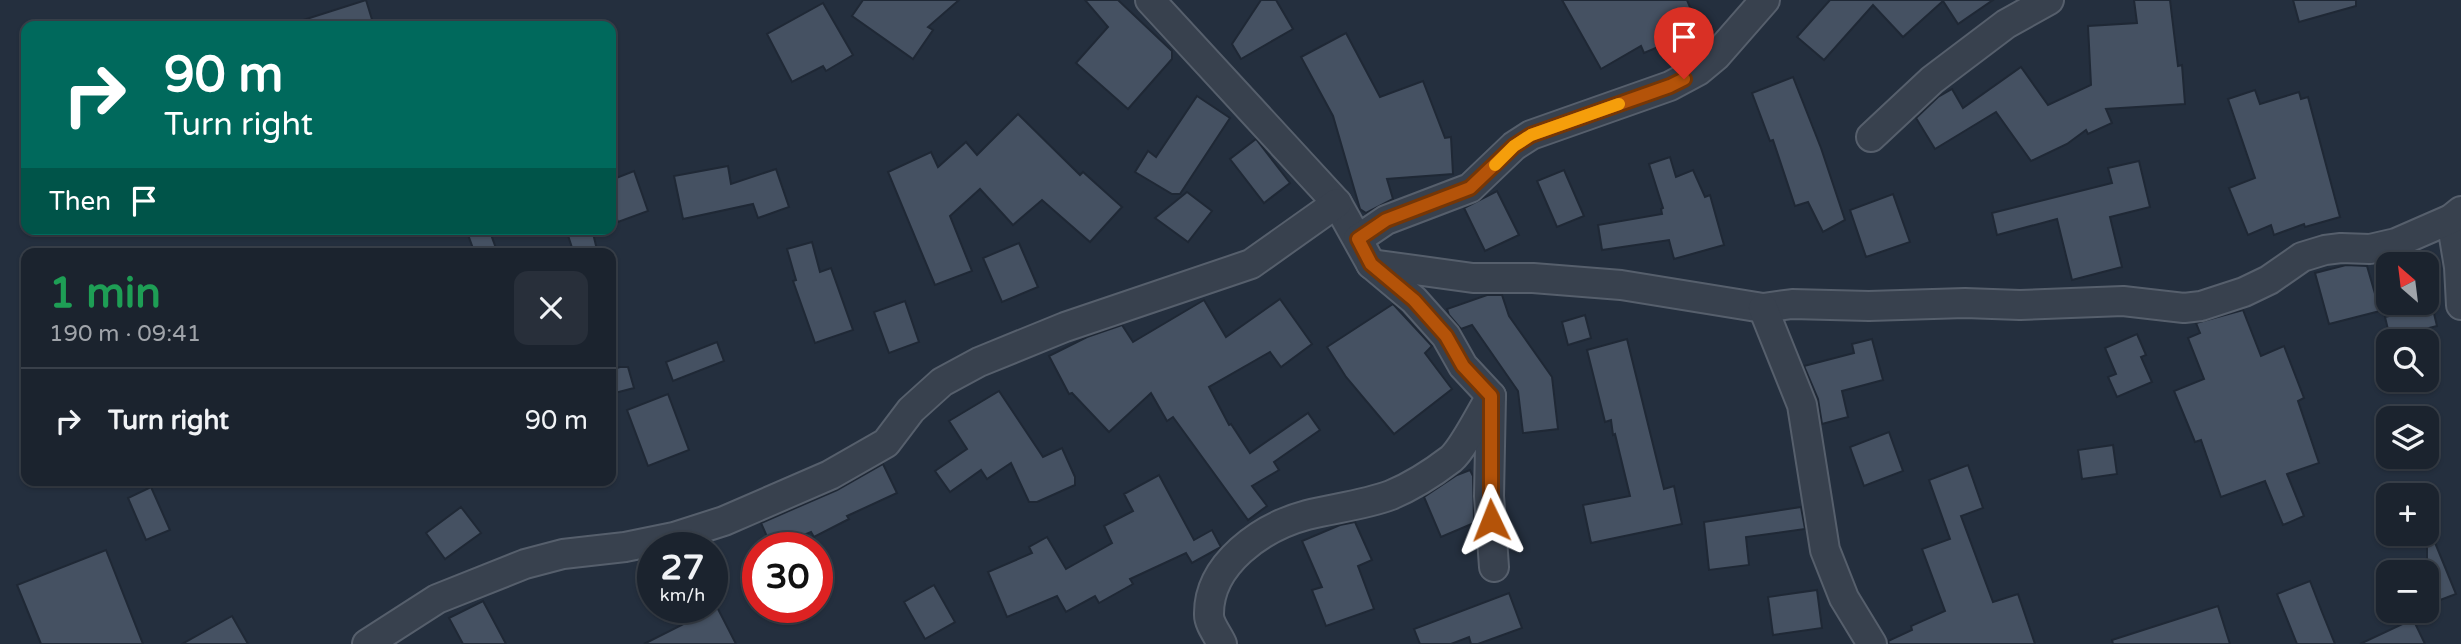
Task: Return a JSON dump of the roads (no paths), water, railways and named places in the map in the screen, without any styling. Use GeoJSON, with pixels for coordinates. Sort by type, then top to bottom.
{"type":"FeatureCollection","features":[{"type":"Feature","properties":{"kind":"street"},"geometry":{"type":"LineString","coordinates":[[1150,0],[1337,203],[1371,264],[1414,300],[1446,336],[1463,366],[1491,396],[1489,496],[1493,567]]}},
{"type":"Feature","properties":{"kind":"street"},"geometry":{"type":"LineString","coordinates":[[1358,239],[1386,220],[1470,188],[1514,146],[1531,135],[1670,86],[1698,71],[1716,56],[1765,0]]}},
{"type":"Feature","properties":{"kind":"street"},"geometry":{"type":"LineString","coordinates":[[1871,136],[1932,80],[2006,24],[2049,0]]}},
{"type":"Feature","properties":{"kind":"street"},"geometry":{"type":"LineString","coordinates":[[367,644],[437,600],[525,564],[563,554],[625,547],[674,537],[724,521],[830,475],[886,443],[911,410],[942,382],[979,362],[1065,327],[1251,264],[1337,203]]}},
{"type":"Feature","properties":{"kind":"street"},"geometry":{"type":"LineString","coordinates":[[1371,264],[1473,278],[1533,278],[1621,285],[1763,308],[1792,304],[2020,305],[2123,301],[2166,307],[2201,306],[2269,281],[2302,257],[2333,249],[2370,249],[2396,243],[2456,215],[2461,305]]}},
{"type":"Feature","properties":{"kind":"street"},"geometry":{"type":"LineString","coordinates":[[1763,308],[1802,405],[1825,550],[1844,598],[1872,644]]}},
{"type":"Feature","properties":{"kind":"street"},"geometry":{"type":"LineString","coordinates":[[1222,644],[1209,618],[1212,587],[1228,563],[1274,527],[1307,515],[1336,510],[1391,494],[1430,473],[1453,457],[1491,396]]}}]}
